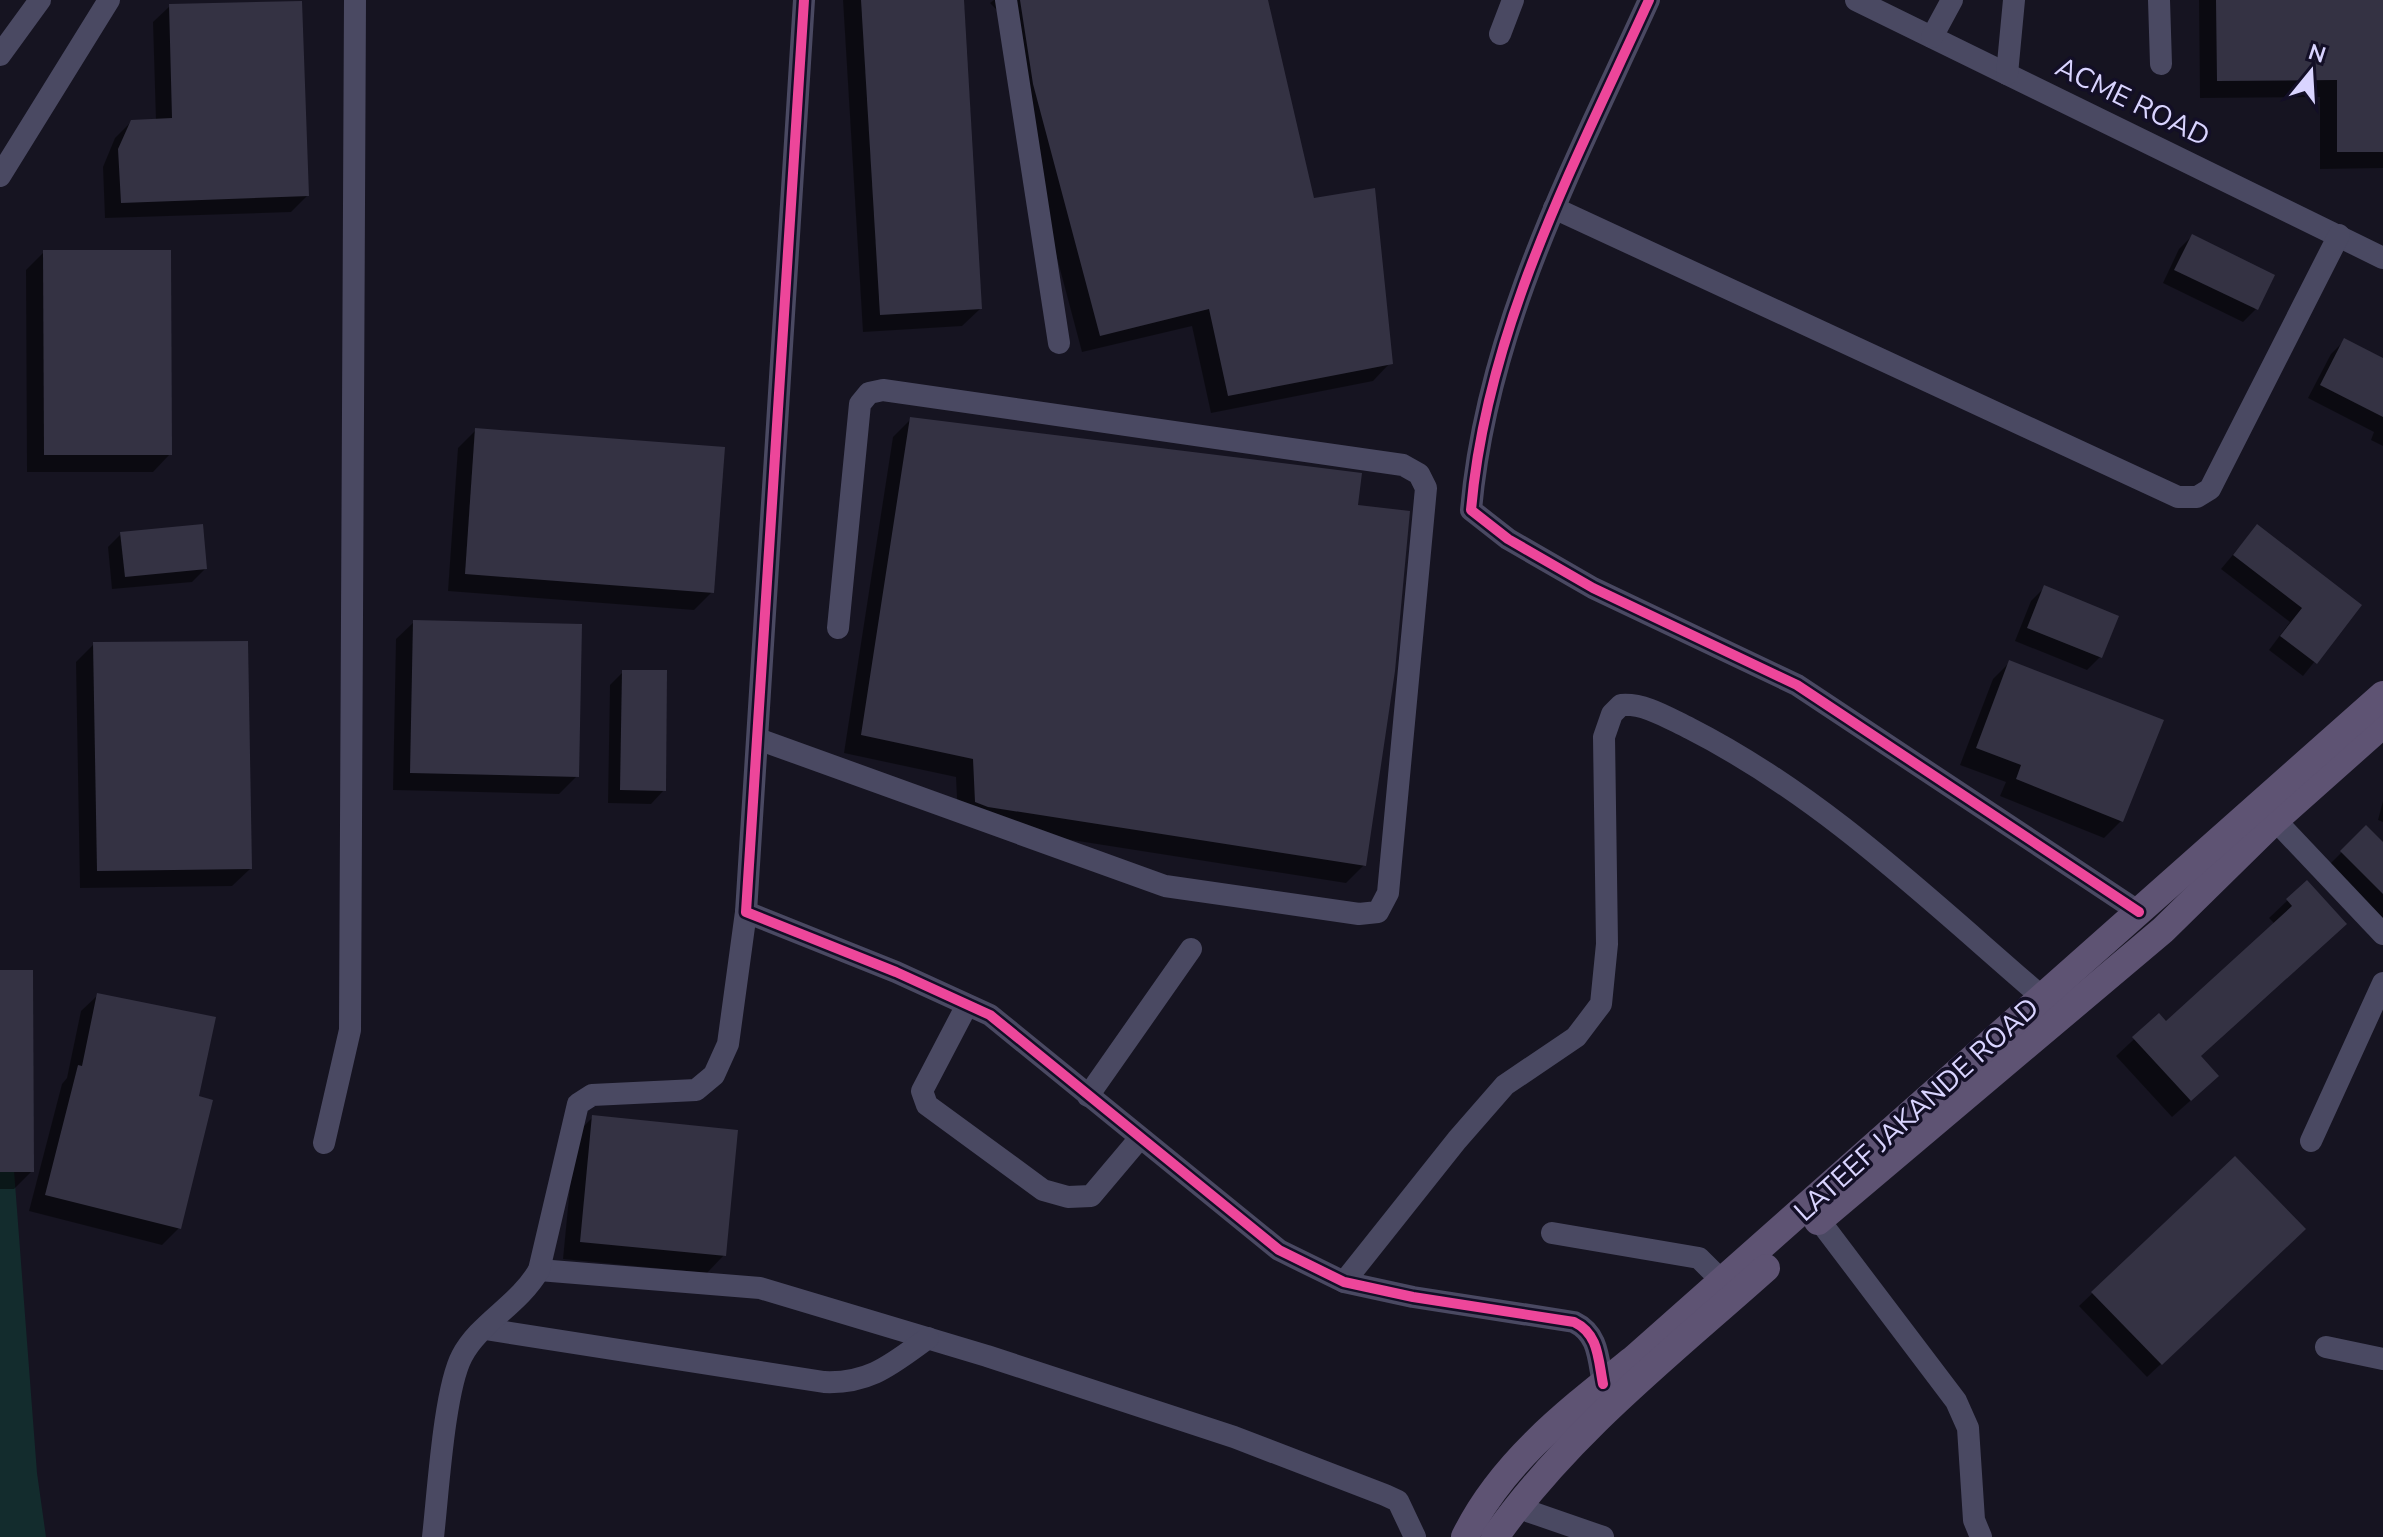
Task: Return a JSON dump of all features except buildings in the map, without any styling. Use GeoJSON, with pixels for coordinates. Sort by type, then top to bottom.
{"type":"FeatureCollection","features":[{"type":"Feature","properties":{"kind":"main road","name":"LATEEF JAKANDE ROAD"},"geometry":{"type":"LineString","coordinates":[[1465,1537],[1509,1470],[1552,1426],[1722,1281],[2383,695]]}},
{"type":"Feature","properties":{"kind":"main road","name":"LATEEF JAKANDE ROAD"},"geometry":{"type":"LineString","coordinates":[[1495,1537],[1530,1487],[1601,1417],[1819,1220],[2163,930],[2275,820],[2383,724]]}},
{"type":"Feature","properties":{"kind":"street"},"geometry":{"type":"LineString","coordinates":[[0,55],[40,0]]}},
{"type":"Feature","properties":{"kind":"street"},"geometry":{"type":"LineString","coordinates":[[0,176],[109,0]]}},
{"type":"Feature","properties":{"kind":"street"},"geometry":{"type":"LineString","coordinates":[[324,1143],[350,1030],[355,0]]}},
{"type":"Feature","properties":{"kind":"street"},"geometry":{"type":"LineString","coordinates":[[433,1537],[457,1369],[462,1356],[529,1287],[539,1270],[571,1131],[583,1097],[635,1091],[696,1090],[714,1075],[728,1044],[746,912],[804,0]]}},
{"type":"Feature","properties":{"kind":"street"},"geometry":{"type":"LineString","coordinates":[[1006,0],[1059,343]]}},
{"type":"Feature","properties":{"kind":"street"},"geometry":{"type":"LineString","coordinates":[[1500,34],[1513,0]]}},
{"type":"Feature","properties":{"kind":"street"},"geometry":{"type":"LineString","coordinates":[[1649,0],[1523,282],[1493,375],[1471,510],[1508,539],[1593,588],[1797,685],[2139,912]]}},
{"type":"Feature","properties":{"kind":"street","name":"ACME ROAD"},"geometry":{"type":"LineString","coordinates":[[1856,0],[2383,258]]}},
{"type":"Feature","properties":{"kind":"street"},"geometry":{"type":"LineString","coordinates":[[1932,37],[1952,0]]}},
{"type":"Feature","properties":{"kind":"street"},"geometry":{"type":"LineString","coordinates":[[2007,74],[2014,0]]}},
{"type":"Feature","properties":{"kind":"street"},"geometry":{"type":"LineString","coordinates":[[2159,0],[2161,64]]}},
{"type":"Feature","properties":{"kind":"street"},"geometry":{"type":"LineString","coordinates":[[1554,208],[2178,497],[2197,497],[2210,489],[2339,235]]}},
{"type":"Feature","properties":{"kind":"street"},"geometry":{"type":"LineString","coordinates":[[758,739],[1165,886],[1359,914],[1378,912],[1388,893],[1426,488],[1419,474],[1403,465],[883,390],[869,393],[860,404],[838,628]]}},
{"type":"Feature","properties":{"kind":"street"},"geometry":{"type":"LineString","coordinates":[[1344,1282],[1505,1085],[1576,1037],[1601,1004],[1607,944],[1604,737],[1612,714],[1621,705],[1634,704],[1660,714],[1741,754],[1818,805],[2042,997]]}},
{"type":"Feature","properties":{"kind":"street"},"geometry":{"type":"LineString","coordinates":[[2275,820],[2383,934]]}},
{"type":"Feature","properties":{"kind":"street"},"geometry":{"type":"LineString","coordinates":[[746,912],[990,1015],[1279,1250],[1344,1282],[1413,1297],[1574,1322],[1586,1328],[1594,1339],[1603,1384]]}},
{"type":"Feature","properties":{"kind":"street"},"geometry":{"type":"LineString","coordinates":[[1088,1096],[1191,949]]}},
{"type":"Feature","properties":{"kind":"street"},"geometry":{"type":"LineString","coordinates":[[2311,1141],[2383,983]]}},
{"type":"Feature","properties":{"kind":"street"},"geometry":{"type":"LineString","coordinates":[[967,1005],[927,1077],[922,1091],[927,1105],[1043,1190],[1068,1197],[1091,1196],[1140,1138]]}},
{"type":"Feature","properties":{"kind":"street"},"geometry":{"type":"LineString","coordinates":[[1819,1220],[1956,1401],[1968,1428],[1974,1520],[1981,1537]]}},
{"type":"Feature","properties":{"kind":"street"},"geometry":{"type":"LineString","coordinates":[[1552,1233],[1699,1258],[1722,1281]]}},
{"type":"Feature","properties":{"kind":"street"},"geometry":{"type":"LineString","coordinates":[[539,1270],[760,1288],[928,1338],[1234,1437],[1385,1495],[1398,1501],[1415,1537]]}},
{"type":"Feature","properties":{"kind":"street"},"geometry":{"type":"LineString","coordinates":[[485,1329],[824,1382],[853,1383],[889,1367],[928,1338]]}},
{"type":"Feature","properties":{"kind":"street"},"geometry":{"type":"LineString","coordinates":[[2326,1347],[2383,1359]]}},
{"type":"Feature","properties":{"kind":"street"},"geometry":{"type":"LineString","coordinates":[[1516,1507],[1568,1532],[1603,1537]]}},
{"type":"Feature","properties":{"kind":"green space"},"geometry":{"type":"Polygon","coordinates":[[[0,986],[37,1473],[46,1537],[0,1537],[0,986]]]}},
{"type":"Feature","properties":{"kind":"cycle path"},"geometry":{"type":"LineString","coordinates":[[804,0],[746,912],[896,972],[990,1015],[1279,1250],[1344,1282],[1413,1297],[1574,1322],[1593,1340],[1603,1384]]}},
{"type":"Feature","properties":{"kind":"cycle path"},"geometry":{"type":"LineString","coordinates":[[1649,0],[1564,186],[1515,312],[1495,376],[1480,442],[1471,510],[1508,539],[1593,588],[1797,685],[2139,912]]}}]}
